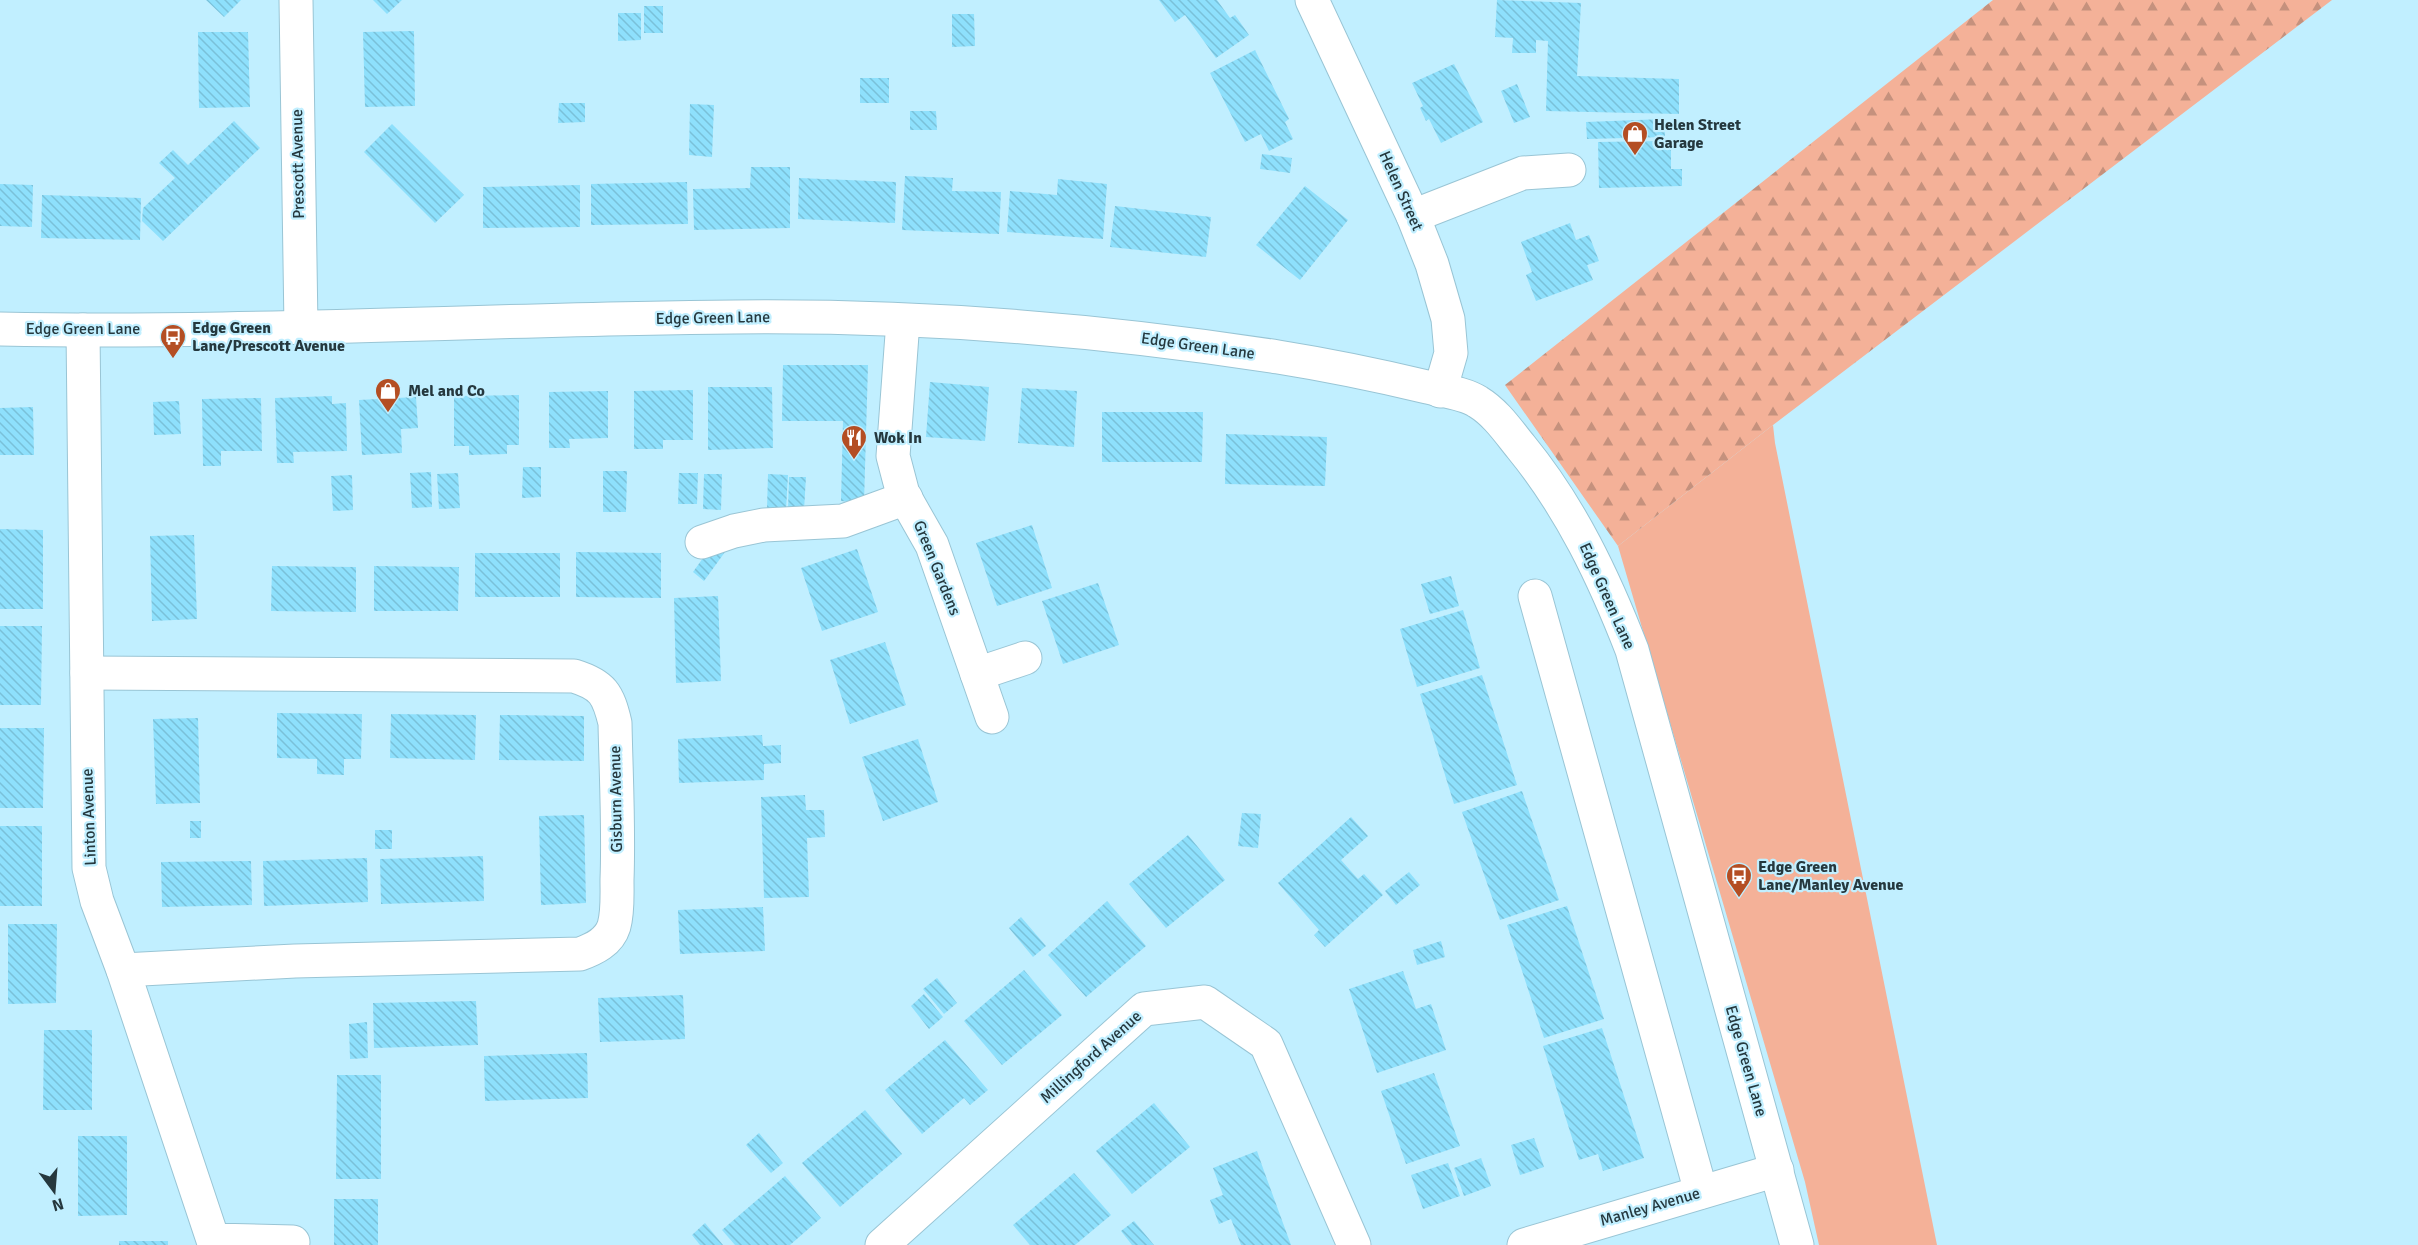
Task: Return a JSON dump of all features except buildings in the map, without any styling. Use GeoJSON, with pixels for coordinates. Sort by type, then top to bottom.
{"type":"FeatureCollection","features":[{"type":"Feature","properties":{"kind":"street","name":"Prescott Avenue"},"geometry":{"type":"LineString","coordinates":[[296,0],[301,327]]}},
{"type":"Feature","properties":{"kind":"street","name":"Helen Street"},"geometry":{"type":"LineString","coordinates":[[1312,0],[1413,216],[1432,264],[1449,319],[1451,353],[1440,391]]}},
{"type":"Feature","properties":{"kind":"street"},"geometry":{"type":"LineString","coordinates":[[1413,216],[1523,173],[1569,170]]}},
{"type":"Feature","properties":{"kind":"street","name":"Edge Green Lane"},"geometry":{"type":"LineString","coordinates":[[0,329],[301,327],[738,317],[1037,327],[1173,341],[1336,366],[1472,398],[1499,420],[1557,496],[1586,544],[1612,599],[1632,650],[1797,1245]]}},
{"type":"Feature","properties":{"kind":"street","name":"Green Gardens"},"geometry":{"type":"LineString","coordinates":[[903,321],[893,456],[906,498],[932,545],[992,717]]}},
{"type":"Feature","properties":{"kind":"street","name":"Linton Avenue"},"geometry":{"type":"LineString","coordinates":[[83,330],[89,868],[98,901],[213,1240],[293,1242]]}},
{"type":"Feature","properties":{"kind":"street"},"geometry":{"type":"LineString","coordinates":[[702,542],[734,531],[764,525],[843,521],[906,498]]}},
{"type":"Feature","properties":{"kind":"street"},"geometry":{"type":"LineString","coordinates":[[1535,596],[1701,1192]]}},
{"type":"Feature","properties":{"kind":"street"},"geometry":{"type":"LineString","coordinates":[[977,675],[1025,658]]}},
{"type":"Feature","properties":{"kind":"street","name":"Gisburn Avenue"},"geometry":{"type":"LineString","coordinates":[[87,673],[574,676],[592,681],[602,689],[615,723],[618,856],[616,909],[614,927],[607,939],[595,949],[580,954],[295,961],[123,970]]}},
{"type":"Feature","properties":{"kind":"street","name":"Millingford Avenue"},"geometry":{"type":"LineString","coordinates":[[882,1245],[1144,1009],[1205,1002],[1266,1044],[1354,1245]]}},
{"type":"Feature","properties":{"kind":"street","name":"Manley Avenue"},"geometry":{"type":"LineString","coordinates":[[1524,1245],[1777,1170]]}},
{"type":"Feature","properties":{"kind":"green space"},"geometry":{"type":"Polygon","coordinates":[[[1993,0],[2332,0],[1773,425],[1618,546],[1505,385],[1993,0]]]}},
{"type":"Feature","properties":{"kind":"green space"},"geometry":{"type":"Polygon","coordinates":[[[1773,425],[1937,1245],[1819,1245],[1805,1182],[1618,546],[1773,425]]]}},
{"type":"Feature","properties":{"kind":"place","name":"Helen Street Garage"},"geometry":{"type":"Point","coordinates":[1635,157]}},
{"type":"Feature","properties":{"kind":"place","name":"Edge Green Lane/Prescott Avenue"},"geometry":{"type":"Point","coordinates":[173,360]}},
{"type":"Feature","properties":{"kind":"place","name":"Mel and Co"},"geometry":{"type":"Point","coordinates":[388,414]}},
{"type":"Feature","properties":{"kind":"place","name":"Wok In"},"geometry":{"type":"Point","coordinates":[854,461]}},
{"type":"Feature","properties":{"kind":"place","name":"Edge Green Lane/Manley Avenue"},"geometry":{"type":"Point","coordinates":[1739,899]}}]}
